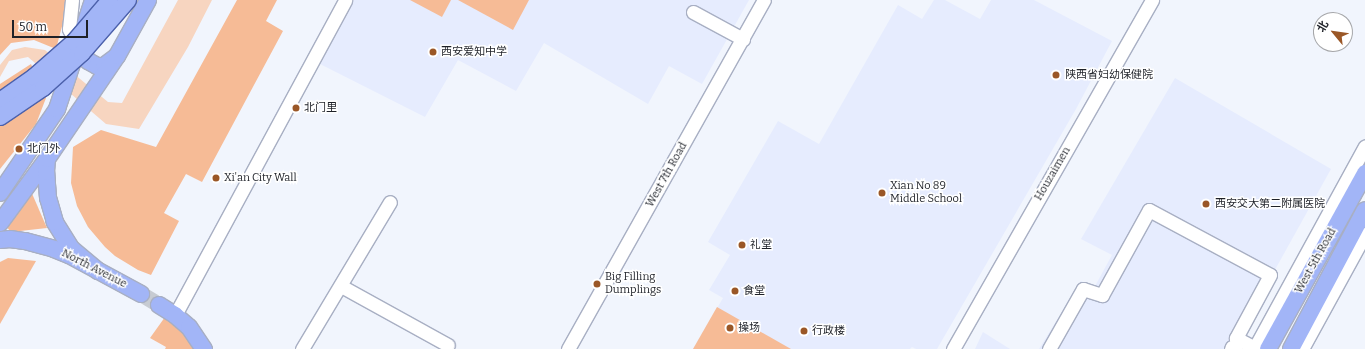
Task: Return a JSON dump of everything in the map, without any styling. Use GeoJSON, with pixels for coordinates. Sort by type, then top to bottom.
{"type":"FeatureCollection","features":[{"type":"Feature","properties":{"kind":"main road"},"geometry":{"type":"LineString","coordinates":[[0,193],[57,109],[93,0]]}},
{"type":"Feature","properties":{"kind":"main road"},"geometry":{"type":"LineString","coordinates":[[0,101],[34,77],[74,42],[110,0]]}},
{"type":"Feature","properties":{"kind":"main road"},"geometry":{"type":"LineString","coordinates":[[0,117],[43,88],[82,52],[128,0]]}},
{"type":"Feature","properties":{"kind":"main road"},"geometry":{"type":"LineString","coordinates":[[0,223],[72,124],[118,56],[148,0]]}},
{"type":"Feature","properties":{"kind":"main road"},"geometry":{"type":"LineString","coordinates":[[78,46],[88,61],[97,66],[104,66],[118,56]]}},
{"type":"Feature","properties":{"kind":"main road"},"geometry":{"type":"LineString","coordinates":[[47,159],[46,172],[48,198],[55,222],[71,248],[98,271]]}},
{"type":"Feature","properties":{"kind":"main road","name":"West 5th Road"},"geometry":{"type":"LineString","coordinates":[[1259,349],[1365,173]]}},
{"type":"Feature","properties":{"kind":"main road","name":"West 5th Road"},"geometry":{"type":"LineString","coordinates":[[1291,349],[1365,210]]}},
{"type":"Feature","properties":{"kind":"main road","name":"North Avenue"},"geometry":{"type":"LineString","coordinates":[[0,240],[10,239],[25,241],[54,249],[69,255],[141,294]]}},
{"type":"Feature","properties":{"kind":"main road"},"geometry":{"type":"LineString","coordinates":[[159,305],[190,327],[204,349]]}},
{"type":"Feature","properties":{"kind":"street"},"geometry":{"type":"LineString","coordinates":[[72,0],[69,29],[78,46]]}},
{"type":"Feature","properties":{"kind":"street"},"geometry":{"type":"LineString","coordinates":[[175,315],[345,0]]}},
{"type":"Feature","properties":{"kind":"street","name":"West 7th Road"},"geometry":{"type":"LineString","coordinates":[[568,349],[764,0]]}},
{"type":"Feature","properties":{"kind":"street","name":"Houzaimen"},"geometry":{"type":"LineString","coordinates":[[953,349],[1152,0]]}},
{"type":"Feature","properties":{"kind":"street"},"geometry":{"type":"LineString","coordinates":[[693,12],[743,39]]}},
{"type":"Feature","properties":{"kind":"street"},"geometry":{"type":"LineString","coordinates":[[1049,349],[1083,288],[1102,295],[1149,210],[1270,274],[1236,338],[1259,349],[1365,146]]}},
{"type":"Feature","properties":{"kind":"street"},"geometry":{"type":"LineString","coordinates":[[302,349],[390,202]]}},
{"type":"Feature","properties":{"kind":"street"},"geometry":{"type":"LineString","coordinates":[[1302,349],[1365,234]]}},
{"type":"Feature","properties":{"kind":"street"},"geometry":{"type":"LineString","coordinates":[[341,286],[448,345]]}},
{"type":"Feature","properties":{"kind":"street"},"geometry":{"type":"LineString","coordinates":[[1231,349],[1232,347],[1235,349]]}},
{"type":"Feature","properties":{"kind":"shaded area"},"geometry":{"type":"Polygon","coordinates":[[[0,0],[69,0],[56,49],[34,40],[11,43],[0,55],[0,0]]]}},
{"type":"Feature","properties":{"kind":"shaded area"},"geometry":{"type":"Polygon","coordinates":[[[178,0],[212,0],[188,47],[139,129],[106,124],[28,57],[9,61],[0,77],[0,65],[12,50],[25,47],[45,50],[108,102],[122,103],[178,0]]]}},
{"type":"Feature","properties":{"kind":"shaded area"},"geometry":{"type":"Polygon","coordinates":[[[237,0],[277,0],[266,21],[283,31],[202,182],[186,174],[164,213],[179,221],[151,275],[138,270],[115,256],[88,227],[77,206],[71,183],[73,147],[101,130],[156,147],[237,0]]]}},
{"type":"Feature","properties":{"kind":"shaded area","name":"西安爱知中学"},"geometry":{"type":"Polygon","coordinates":[[[354,0],[749,0],[702,84],[669,66],[648,104],[544,43],[516,91],[458,60],[425,117],[320,64],[354,0]]]}},
{"type":"Feature","properties":{"kind":"shaded area"},"geometry":{"type":"Polygon","coordinates":[[[410,0],[451,0],[442,17],[410,0]]]}},
{"type":"Feature","properties":{"kind":"shaded area"},"geometry":{"type":"Polygon","coordinates":[[[458,0],[529,0],[513,30],[458,0]]]}},
{"type":"Feature","properties":{"kind":"shaded area","name":"Xian No 89 Middle School"},"geometry":{"type":"Polygon","coordinates":[[[934,0],[945,0],[980,19],[991,0],[1034,0],[1112,41],[1076,109],[937,349],[916,349],[912,347],[910,349],[693,349],[723,298],[709,290],[730,255],[708,242],[778,121],[819,144],[898,5],[922,19],[934,0]]]}},
{"type":"Feature","properties":{"kind":"shaded area"},"geometry":{"type":"Polygon","coordinates":[[[31,64],[46,98],[36,124],[0,169],[0,84],[31,64]]]}},
{"type":"Feature","properties":{"kind":"shaded area","name":"西安交大第二附属医院"},"geometry":{"type":"Polygon","coordinates":[[[1175,78],[1331,169],[1231,349],[1039,349],[1081,281],[1094,288],[1112,255],[1081,239],[1175,78]]]}},
{"type":"Feature","properties":{"kind":"shaded area"},"geometry":{"type":"Polygon","coordinates":[[[30,189],[47,228],[11,232],[4,224],[30,189]]]}},
{"type":"Feature","properties":{"kind":"shaded area"},"geometry":{"type":"Polygon","coordinates":[[[8,258],[36,261],[0,324],[0,262],[8,258]]]}},
{"type":"Feature","properties":{"kind":"shaded area","name":"操场"},"geometry":{"type":"Polygon","coordinates":[[[717,307],[791,349],[693,349],[717,307]]]}},
{"type":"Feature","properties":{"kind":"shaded area"},"geometry":{"type":"Polygon","coordinates":[[[165,317],[183,332],[195,349],[165,349],[166,347],[150,338],[165,317]]]}},
{"type":"Feature","properties":{"kind":"shaded area"},"geometry":{"type":"Polygon","coordinates":[[[983,332],[1010,349],[975,349],[983,332]]]}},
{"type":"Feature","properties":{"kind":"tunnel"},"geometry":{"type":"LineString","coordinates":[[141,294],[159,305]]}},
{"type":"Feature","properties":{"kind":"place","name":"西安爱知中学"},"geometry":{"type":"Point","coordinates":[433,52]}},
{"type":"Feature","properties":{"kind":"place","name":"陕西省妇幼保健院"},"geometry":{"type":"Point","coordinates":[1056,75]}},
{"type":"Feature","properties":{"kind":"place","name":"北门里"},"geometry":{"type":"Point","coordinates":[296,108]}},
{"type":"Feature","properties":{"kind":"place","name":"北门外"},"geometry":{"type":"Point","coordinates":[19,149]}},
{"type":"Feature","properties":{"kind":"place","name":"Xi'an City Wall"},"geometry":{"type":"Point","coordinates":[216,178]}},
{"type":"Feature","properties":{"kind":"place","name":"Xian No 89 Middle School"},"geometry":{"type":"Point","coordinates":[882,193]}},
{"type":"Feature","properties":{"kind":"place","name":"西安交大第二附属医院"},"geometry":{"type":"Point","coordinates":[1206,204]}},
{"type":"Feature","properties":{"kind":"place","name":"礼堂"},"geometry":{"type":"Point","coordinates":[742,245]}},
{"type":"Feature","properties":{"kind":"place","name":"Big Filling Dumplings"},"geometry":{"type":"Point","coordinates":[597,284]}},
{"type":"Feature","properties":{"kind":"place","name":"食堂"},"geometry":{"type":"Point","coordinates":[735,291]}},
{"type":"Feature","properties":{"kind":"place","name":"操场"},"geometry":{"type":"Point","coordinates":[730,328]}},
{"type":"Feature","properties":{"kind":"place","name":"行政楼"},"geometry":{"type":"Point","coordinates":[804,331]}}]}
